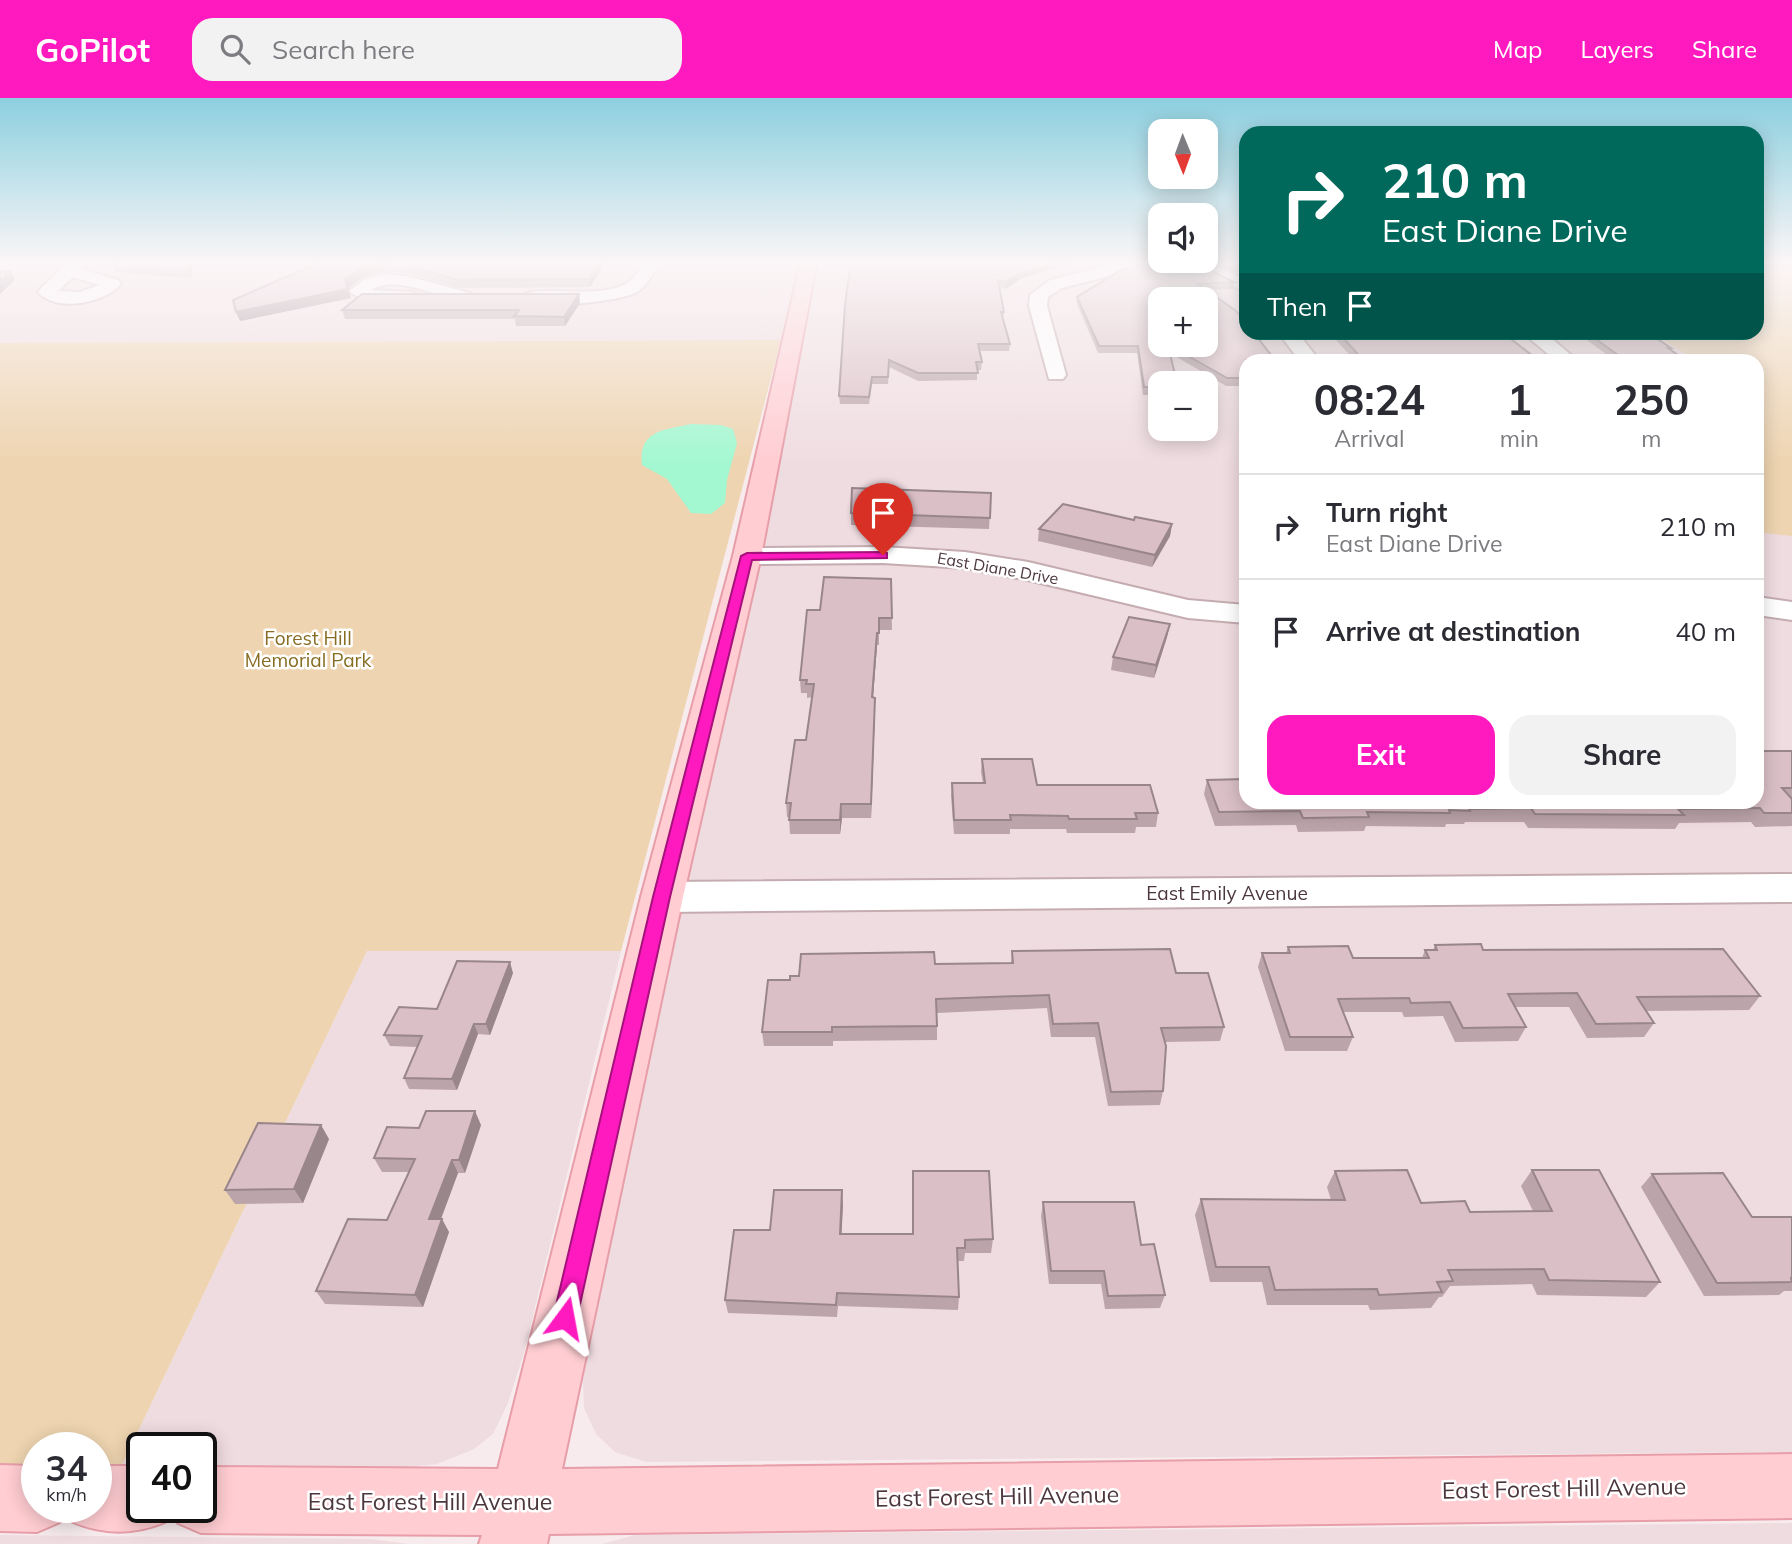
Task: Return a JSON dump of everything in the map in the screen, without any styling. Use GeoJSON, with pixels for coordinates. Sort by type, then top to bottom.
{"type":"FeatureCollection","features":[{"type":"Feature","properties":{"kind":"street"},"geometry":{"type":"LineString","coordinates":[[517,1523],[662,897],[747,556],[795,328]]}},
{"type":"Feature","properties":{"kind":"street"},"geometry":{"type":"LineString","coordinates":[[1044,328],[1056,375]]}},
{"type":"Feature","properties":{"kind":"street"},"geometry":{"type":"LineString","coordinates":[[1293,340],[1304,354]]}},
{"type":"Feature","properties":{"kind":"street"},"geometry":{"type":"LineString","coordinates":[[1541,340],[1559,354]]}},
{"type":"Feature","properties":{"kind":"street","name":"East Diane Drive"},"geometry":{"type":"LineString","coordinates":[[747,556],[883,555],[965,560],[1028,571],[1188,608],[1239,613]]}},
{"type":"Feature","properties":{"kind":"street"},"geometry":{"type":"LineString","coordinates":[[1764,607],[1792,611]]}},
{"type":"Feature","properties":{"kind":"street","name":"East Emily Avenue"},"geometry":{"type":"LineString","coordinates":[[662,897],[1792,888]]}},
{"type":"Feature","properties":{"kind":"street","name":"East Forest Hill Avenue"},"geometry":{"type":"LineString","coordinates":[[217,1501],[517,1523],[1792,1486]]}},
{"type":"Feature","properties":{"kind":"street"},"geometry":{"type":"LineString","coordinates":[[0,1498],[21,1499]]}},
{"type":"Feature","properties":{"kind":"shaded area"},"geometry":{"type":"Polygon","coordinates":[[[0,328],[784,328],[781,340],[0,343],[0,328]]]}},
{"type":"Feature","properties":{"kind":"shaded area"},"geometry":{"type":"Polygon","coordinates":[[[805,328],[1148,328],[1148,357],[1218,357],[1218,328],[1239,328],[1239,340],[1764,340],[1764,328],[1792,328],[1792,1452],[646,1462],[615,1452],[596,1434],[584,1408],[583,1381],[593,1317],[805,328]]]}},
{"type":"Feature","properties":{"kind":"shaded area"},"geometry":{"type":"Polygon","coordinates":[[[691,424],[721,425],[733,429],[737,443],[727,480],[725,503],[711,514],[691,513],[667,479],[642,465],[644,445],[649,438],[663,430],[691,424]]]}},
{"type":"Feature","properties":{"kind":"shaded area"},"geometry":{"type":"Polygon","coordinates":[[[367,951],[621,951],[524,1353],[508,1403],[493,1434],[474,1449],[437,1464],[397,1468],[217,1468],[217,1432],[138,1432],[367,951]]]}},
{"type":"Feature","properties":{"kind":"shaded area"},"geometry":{"type":"Polygon","coordinates":[[[1792,1523],[1792,1544],[602,1544],[635,1535],[1792,1523]]]}},
{"type":"Feature","properties":{"kind":"shaded area"},"geometry":{"type":"Polygon","coordinates":[[[0,1535],[371,1539],[409,1544],[0,1544],[0,1535]]]}},
{"type":"Feature","properties":{"kind":"green space"},"geometry":{"type":"Polygon","coordinates":[[[1764,328],[1792,328],[1792,536],[1764,533],[1764,354],[1685,354],[1663,340],[1764,340],[1764,328]]]}},
{"type":"Feature","properties":{"kind":"green space","name":"Forest Hill Memorial Park"},"geometry":{"type":"Polygon","coordinates":[[[781,340],[621,951],[367,951],[138,1432],[126,1432],[126,1457],[121,1467],[112,1467],[112,1432],[21,1432],[21,1467],[0,1466],[0,343],[781,340]]]}},
{"type":"Feature","properties":{"kind":"building"},"geometry":{"type":"Polygon","coordinates":[[[843,328],[1006,328],[1010,344],[978,344],[982,362],[976,362],[978,373],[918,373],[889,360],[888,377],[872,377],[869,397],[839,396],[843,328]]]}},
{"type":"Feature","properties":{"kind":"building"},"geometry":{"type":"Polygon","coordinates":[[[1091,328],[1148,328],[1148,357],[1171,357],[1174,371],[1148,371],[1148,387],[1144,387],[1138,346],[1099,346],[1091,328]]]}},
{"type":"Feature","properties":{"kind":"building"},"geometry":{"type":"Polygon","coordinates":[[[1218,328],[1239,328],[1239,340],[1259,340],[1270,354],[1239,354],[1239,378],[1227,378],[1190,357],[1218,357],[1218,328]]]}},
{"type":"Feature","properties":{"kind":"building"},"geometry":{"type":"Polygon","coordinates":[[[1345,340],[1512,340],[1530,354],[1358,354],[1345,340]]]}},
{"type":"Feature","properties":{"kind":"building"},"geometry":{"type":"Polygon","coordinates":[[[1597,340],[1659,340],[1676,354],[1617,354],[1597,340]]]}},
{"type":"Feature","properties":{"kind":"building"},"geometry":{"type":"Polygon","coordinates":[[[852,488],[991,493],[990,518],[851,513],[852,488]]]}},
{"type":"Feature","properties":{"kind":"building"},"geometry":{"type":"Polygon","coordinates":[[[1063,504],[1134,520],[1135,517],[1172,524],[1155,555],[1039,529],[1063,504]]]}},
{"type":"Feature","properties":{"kind":"building"},"geometry":{"type":"Polygon","coordinates":[[[824,577],[891,579],[892,618],[879,618],[877,633],[872,697],[875,698],[871,804],[841,804],[840,820],[789,820],[791,803],[786,803],[795,740],[806,740],[814,684],[806,684],[807,680],[800,680],[807,610],[820,610],[824,577]]]}},
{"type":"Feature","properties":{"kind":"building"},"geometry":{"type":"Polygon","coordinates":[[[1129,617],[1170,624],[1156,665],[1113,657],[1129,617]]]}},
{"type":"Feature","properties":{"kind":"building"},"geometry":{"type":"Polygon","coordinates":[[[1764,751],[1792,751],[1792,788],[1782,788],[1792,799],[1792,813],[1764,813],[1761,809],[1764,809],[1764,751]]]}},
{"type":"Feature","properties":{"kind":"building"},"geometry":{"type":"Polygon","coordinates":[[[982,759],[1032,759],[1037,785],[1150,785],[1158,813],[1135,813],[1137,819],[1069,819],[1068,816],[1010,815],[1011,820],[954,820],[952,783],[985,783],[982,759]]]}},
{"type":"Feature","properties":{"kind":"building"},"geometry":{"type":"Polygon","coordinates":[[[1239,779],[1239,809],[1470,811],[1367,812],[1369,817],[1303,818],[1300,811],[1219,812],[1207,780],[1239,779]]]}},
{"type":"Feature","properties":{"kind":"building"},"geometry":{"type":"Polygon","coordinates":[[[1532,809],[1678,809],[1684,815],[1535,814],[1532,809]]]}},
{"type":"Feature","properties":{"kind":"building"},"geometry":{"type":"Polygon","coordinates":[[[1481,944],[1483,950],[1723,949],[1760,996],[1637,997],[1654,1023],[1596,1024],[1577,993],[1508,994],[1526,1027],[1463,1028],[1450,1002],[1411,1003],[1409,998],[1338,999],[1353,1037],[1290,1037],[1262,953],[1290,953],[1288,947],[1348,946],[1353,958],[1429,958],[1425,950],[1437,950],[1435,945],[1481,944]]]}},
{"type":"Feature","properties":{"kind":"building"},"geometry":{"type":"Polygon","coordinates":[[[1170,949],[1176,973],[1208,973],[1224,1027],[1161,1028],[1166,1046],[1163,1091],[1111,1092],[1098,1023],[1053,1024],[1049,995],[936,999],[937,1026],[832,1027],[832,1032],[762,1032],[768,980],[790,980],[790,976],[799,976],[801,954],[934,952],[935,964],[1013,963],[1012,951],[1170,949]]]}},
{"type":"Feature","properties":{"kind":"building"},"geometry":{"type":"Polygon","coordinates":[[[457,961],[510,962],[486,1024],[474,1024],[452,1079],[404,1078],[422,1036],[384,1035],[399,1007],[437,1009],[457,961]]]}},
{"type":"Feature","properties":{"kind":"building"},"geometry":{"type":"Polygon","coordinates":[[[426,1111],[475,1111],[459,1160],[452,1160],[429,1219],[442,1219],[415,1295],[316,1291],[348,1219],[387,1220],[415,1159],[374,1158],[387,1127],[419,1128],[426,1111]]]}},
{"type":"Feature","properties":{"kind":"building"},"geometry":{"type":"Polygon","coordinates":[[[258,1123],[321,1125],[294,1189],[225,1190],[258,1123]]]}},
{"type":"Feature","properties":{"kind":"building"},"geometry":{"type":"Polygon","coordinates":[[[1407,1170],[1421,1203],[1465,1201],[1470,1212],[1552,1211],[1532,1170],[1599,1170],[1660,1282],[1549,1280],[1544,1269],[1448,1270],[1453,1281],[1437,1282],[1442,1292],[1379,1295],[1377,1289],[1275,1290],[1269,1267],[1216,1267],[1201,1199],[1345,1200],[1335,1171],[1407,1170]]]}},
{"type":"Feature","properties":{"kind":"building"},"geometry":{"type":"Polygon","coordinates":[[[913,1171],[989,1171],[993,1239],[965,1240],[965,1248],[957,1248],[959,1297],[837,1293],[836,1305],[725,1300],[734,1230],[770,1230],[774,1190],[842,1190],[840,1234],[913,1234],[913,1171]]]}},
{"type":"Feature","properties":{"kind":"building"},"geometry":{"type":"Polygon","coordinates":[[[1723,1173],[1752,1217],[1792,1217],[1792,1282],[1717,1283],[1652,1174],[1723,1173]]]}},
{"type":"Feature","properties":{"kind":"building"},"geometry":{"type":"Polygon","coordinates":[[[1043,1202],[1134,1202],[1141,1245],[1154,1244],[1165,1295],[1108,1296],[1104,1271],[1051,1271],[1043,1202]]]}},
{"type":"Feature","properties":{"kind":"route"},"geometry":{"type":"LineString","coordinates":[[565,1318],[662,897],[747,556],[883,555]]}}]}
